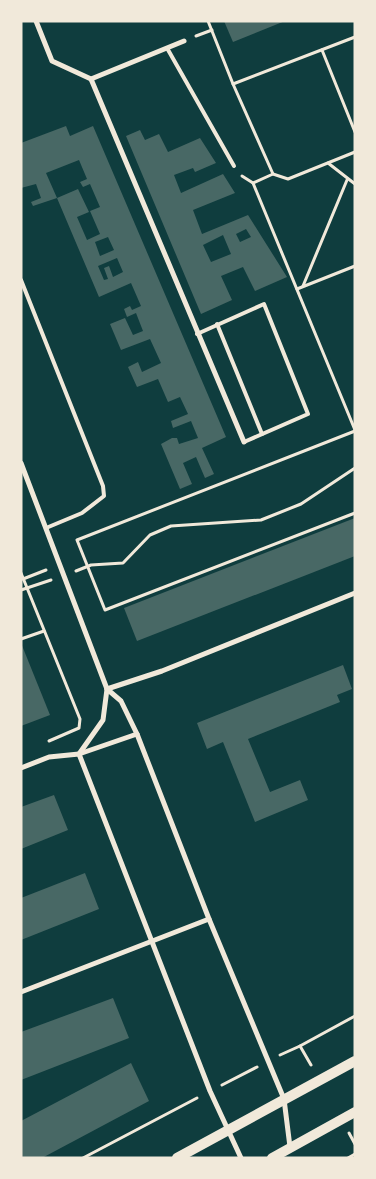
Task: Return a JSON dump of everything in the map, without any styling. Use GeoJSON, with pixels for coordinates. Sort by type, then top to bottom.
{"type":"FeatureCollection","features":[{"type":"Feature","properties":{"kind":"main road"},"geometry":{"type":"LineString","coordinates":[[177,1158],[355,1061]]}},
{"type":"Feature","properties":{"kind":"main road"},"geometry":{"type":"LineString","coordinates":[[272,1158],[355,1112]]}},
{"type":"Feature","properties":{"kind":"street"},"geometry":{"type":"LineString","coordinates":[[36,21],[52,61],[91,79],[196,334],[244,442]]}},
{"type":"Feature","properties":{"kind":"street"},"geometry":{"type":"LineString","coordinates":[[91,79],[184,41]]}},
{"type":"Feature","properties":{"kind":"street"},"geometry":{"type":"LineString","coordinates":[[21,463],[107,689],[121,702],[137,734],[209,920],[284,1099],[290,1148]]}},
{"type":"Feature","properties":{"kind":"street"},"geometry":{"type":"LineString","coordinates":[[107,689],[162,671],[355,594]]}},
{"type":"Feature","properties":{"kind":"street"},"geometry":{"type":"LineString","coordinates":[[80,754],[103,720],[107,689]]}},
{"type":"Feature","properties":{"kind":"street"},"geometry":{"type":"LineString","coordinates":[[21,768],[49,757],[80,754],[137,734]]}},
{"type":"Feature","properties":{"kind":"street"},"geometry":{"type":"LineString","coordinates":[[80,754],[210,1091],[241,1158]]}},
{"type":"Feature","properties":{"kind":"street"},"geometry":{"type":"LineString","coordinates":[[21,992],[209,920]]}},
{"type":"Feature","properties":{"kind":"lane"},"geometry":{"type":"LineString","coordinates":[[167,48],[234,166]]}},
{"type":"Feature","properties":{"kind":"lane"},"geometry":{"type":"LineString","coordinates":[[21,280],[103,486],[104,496],[82,513],[46,528]]}},
{"type":"Feature","properties":{"kind":"lane"},"geometry":{"type":"LineString","coordinates":[[196,334],[264,304],[308,414],[244,442]]}},
{"type":"Feature","properties":{"kind":"lane"},"geometry":{"type":"LineString","coordinates":[[217,324],[262,434]]}},
{"type":"Feature","properties":{"kind":"path"},"geometry":{"type":"LineString","coordinates":[[208,21],[233,84],[273,174]]}},
{"type":"Feature","properties":{"kind":"path"},"geometry":{"type":"LineString","coordinates":[[233,84],[355,37]]}},
{"type":"Feature","properties":{"kind":"path"},"geometry":{"type":"LineString","coordinates":[[322,50],[355,132]]}},
{"type":"Feature","properties":{"kind":"path"},"geometry":{"type":"LineString","coordinates":[[253,183],[273,174],[288,179],[355,152]]}},
{"type":"Feature","properties":{"kind":"path"},"geometry":{"type":"LineString","coordinates":[[328,163],[355,184]]}},
{"type":"Feature","properties":{"kind":"path"},"geometry":{"type":"LineString","coordinates":[[234,166],[242,176],[253,183],[355,431],[77,540],[105,610],[355,513]]}},
{"type":"Feature","properties":{"kind":"path"},"geometry":{"type":"LineString","coordinates":[[303,286],[348,180]]}},
{"type":"Feature","properties":{"kind":"path"},"geometry":{"type":"LineString","coordinates":[[297,289],[355,266]]}},
{"type":"Feature","properties":{"kind":"path"},"geometry":{"type":"LineString","coordinates":[[21,590],[87,567],[123,563],[150,535],[171,526],[261,520],[301,504],[355,468]]}},
{"type":"Feature","properties":{"kind":"path"},"geometry":{"type":"LineString","coordinates":[[21,573],[80,719],[79,728],[43,744],[49,757]]}},
{"type":"Feature","properties":{"kind":"path"},"geometry":{"type":"LineString","coordinates":[[21,639],[44,631]]}},
{"type":"Feature","properties":{"kind":"path"},"geometry":{"type":"LineString","coordinates":[[83,1158],[355,1016]]}},
{"type":"Feature","properties":{"kind":"path"},"geometry":{"type":"LineString","coordinates":[[300,1046],[320,1080]]}},
{"type":"Feature","properties":{"kind":"path"},"geometry":{"type":"LineString","coordinates":[[348,1158],[355,1154]]}},
{"type":"Feature","properties":{"kind":"building"},"geometry":{"type":"Polygon","coordinates":[[[224,21],[285,21],[233,42],[224,21]]]}},
{"type":"Feature","properties":{"kind":"building"},"geometry":{"type":"Polygon","coordinates":[[[66,126],[70,136],[93,126],[226,437],[202,448],[214,474],[205,478],[196,457],[183,463],[192,484],[180,489],[161,444],[172,438],[177,438],[179,444],[198,438],[191,421],[173,428],[171,421],[188,414],[180,397],[168,402],[158,379],[137,387],[128,367],[138,362],[142,372],[161,363],[150,339],[121,350],[110,324],[125,318],[133,335],[143,331],[136,313],[127,317],[124,309],[130,306],[132,310],[141,306],[131,283],[99,297],[57,198],[33,206],[31,202],[41,198],[36,184],[21,188],[21,143],[66,126]],[[79,160],[46,173],[57,198],[78,189],[89,212],[77,217],[87,240],[100,234],[90,211],[100,207],[90,184],[83,187],[80,182],[87,179],[79,160]],[[108,237],[95,242],[100,256],[114,250],[108,237]],[[117,258],[98,266],[104,280],[108,279],[104,268],[109,266],[113,277],[123,272],[117,258]]]}},
{"type":"Feature","properties":{"kind":"building"},"geometry":{"type":"Polygon","coordinates":[[[140,130],[145,140],[159,134],[168,152],[200,138],[216,163],[195,172],[193,168],[174,175],[181,193],[223,174],[235,193],[193,210],[202,234],[248,215],[287,277],[255,291],[243,267],[221,276],[232,300],[201,314],[126,136],[140,130]],[[246,229],[236,234],[240,242],[251,237],[246,229]],[[223,235],[203,245],[211,262],[231,254],[223,235]]]}},
{"type":"Feature","properties":{"kind":"building"},"geometry":{"type":"Polygon","coordinates":[[[355,518],[355,556],[137,641],[124,608],[355,518]]]}},
{"type":"Feature","properties":{"kind":"building"},"geometry":{"type":"Polygon","coordinates":[[[21,643],[50,715],[21,726],[21,643]]]}},
{"type":"Feature","properties":{"kind":"building"},"geometry":{"type":"Polygon","coordinates":[[[343,665],[352,689],[337,695],[340,702],[248,739],[270,792],[300,780],[308,800],[255,822],[223,742],[207,749],[197,723],[343,665]]]}},
{"type":"Feature","properties":{"kind":"building"},"geometry":{"type":"Polygon","coordinates":[[[54,795],[68,830],[21,849],[21,807],[54,795]]]}},
{"type":"Feature","properties":{"kind":"building"},"geometry":{"type":"Polygon","coordinates":[[[85,873],[99,909],[21,940],[21,898],[85,873]]]}},
{"type":"Feature","properties":{"kind":"building"},"geometry":{"type":"Polygon","coordinates":[[[113,998],[129,1038],[21,1080],[21,1032],[113,998]]]}},
{"type":"Feature","properties":{"kind":"building"},"geometry":{"type":"Polygon","coordinates":[[[131,1063],[149,1101],[42,1158],[21,1158],[21,1121],[131,1063]]]}}]}
